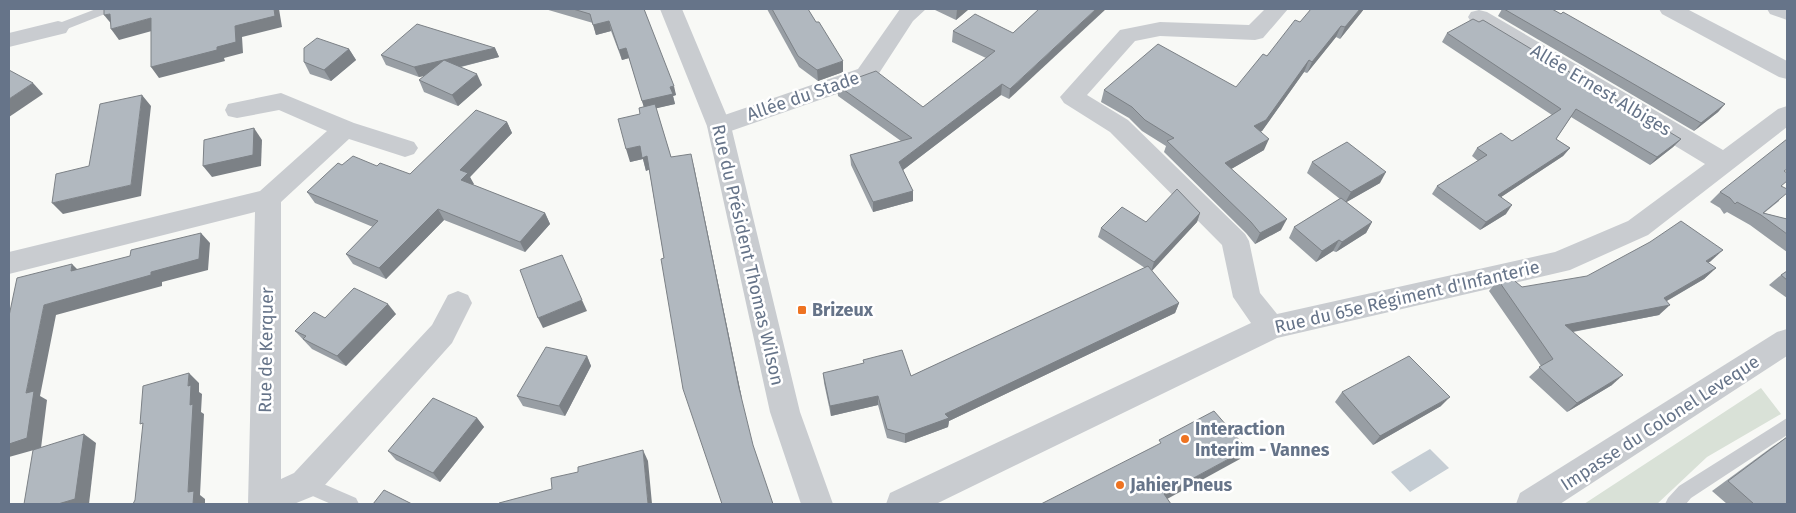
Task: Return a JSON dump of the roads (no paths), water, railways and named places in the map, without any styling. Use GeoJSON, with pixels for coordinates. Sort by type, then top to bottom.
{"type":"FeatureCollection","features":[{"type":"Feature","properties":{"kind":"street","name":"Rue du Président Thomas Wilson"},"geometry":{"type":"LineString","coordinates":[[671,9],[719,126],[785,412],[817,504]]}},
{"type":"Feature","properties":{"kind":"street","name":"Allée du Stade"},"geometry":{"type":"LineString","coordinates":[[719,126],[866,75],[905,16],[915,9]]}},
{"type":"Feature","properties":{"kind":"street"},"geometry":{"type":"LineString","coordinates":[[1271,327],[1246,297],[1235,241],[1118,126],[1072,97],[1128,35],[1160,29],[1255,33],[1277,9]]}},
{"type":"Feature","properties":{"kind":"street"},"geometry":{"type":"LineString","coordinates":[[1670,9],[1787,71]]}},
{"type":"Feature","properties":{"kind":"street"},"geometry":{"type":"LineString","coordinates":[[1778,9],[1787,13]]}},
{"type":"Feature","properties":{"kind":"street","name":"Allée Ernest Albiges"},"geometry":{"type":"LineString","coordinates":[[1479,16],[1724,163]]}},
{"type":"Feature","properties":{"kind":"street"},"geometry":{"type":"LineString","coordinates":[[9,40],[58,28]]}},
{"type":"Feature","properties":{"kind":"street"},"geometry":{"type":"LineString","coordinates":[[237,110],[281,101],[346,129],[405,148]]}},
{"type":"Feature","properties":{"kind":"street","name":"Rue du 65e Régiment d'Infanterie"},"geometry":{"type":"LineString","coordinates":[[902,504],[1271,327],[1560,262],[1638,228],[1787,115]]}},
{"type":"Feature","properties":{"kind":"street"},"geometry":{"type":"LineString","coordinates":[[9,263],[268,199],[346,129]]}},
{"type":"Feature","properties":{"kind":"street","name":"Rue de Kerquer"},"geometry":{"type":"LineString","coordinates":[[268,199],[264,503],[305,484],[442,334],[458,303]]}},
{"type":"Feature","properties":{"kind":"street","name":"Impasse du Colonel Leveque"},"geometry":{"type":"LineString","coordinates":[[1532,504],[1787,341]]}},
{"type":"Feature","properties":{"kind":"lane"},"geometry":{"type":"LineString","coordinates":[[58,28],[106,9]]}},
{"type":"Feature","properties":{"kind":"lane"},"geometry":{"type":"LineString","coordinates":[[1674,504],[1685,492],[1787,426]]}},
{"type":"Feature","properties":{"kind":"lane"},"geometry":{"type":"LineString","coordinates":[[305,484],[350,504]]}},
{"type":"Feature","properties":{"kind":"place","name":"Brizeux"},"geometry":{"type":"Point","coordinates":[802,310]}},
{"type":"Feature","properties":{"kind":"place","name":"Interaction Interim - Vannes"},"geometry":{"type":"Point","coordinates":[1185,439]}},
{"type":"Feature","properties":{"kind":"place","name":"Jahier Pneus"},"geometry":{"type":"Point","coordinates":[1120,485]}}]}
